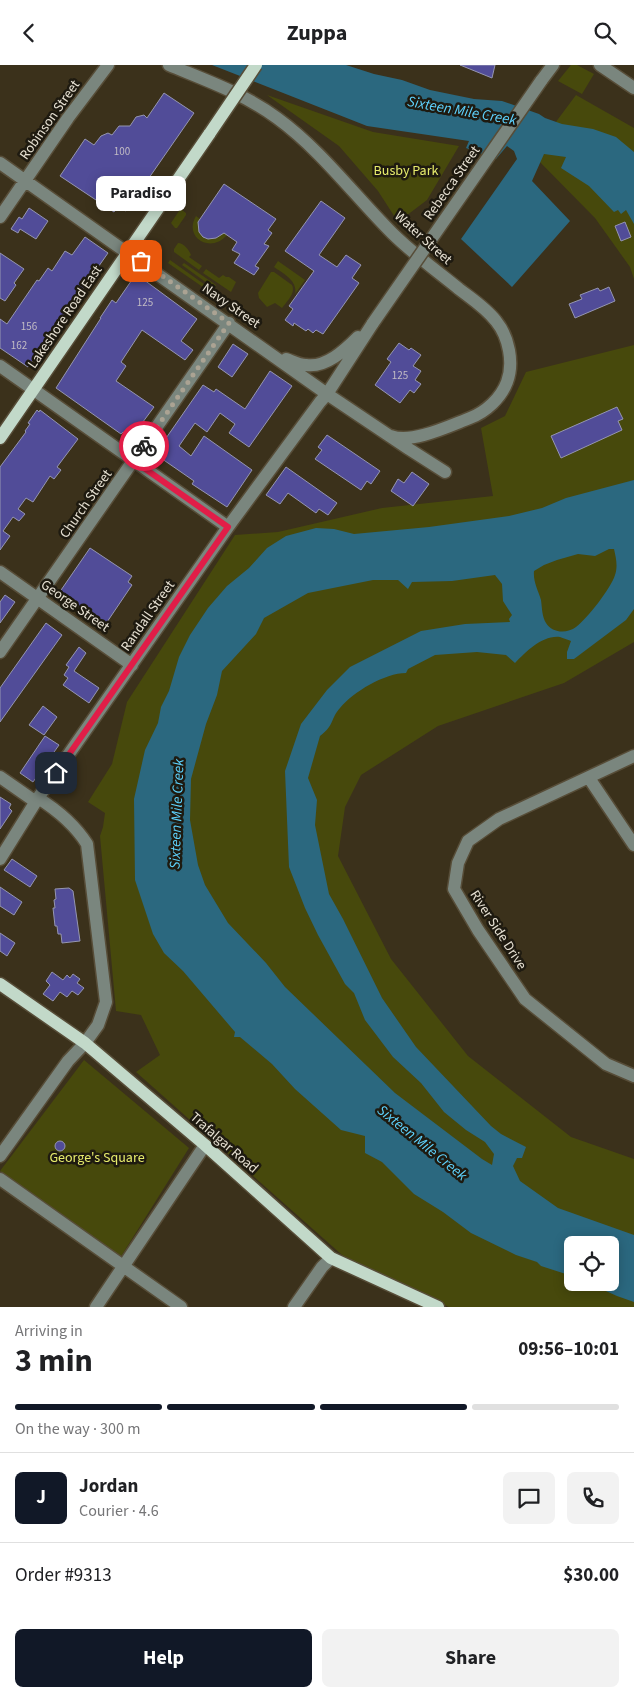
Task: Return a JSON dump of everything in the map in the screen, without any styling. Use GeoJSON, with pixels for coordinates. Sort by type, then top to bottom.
{"type":"FeatureCollection","features":[{"type":"Feature","properties":{"kind":"main road","name":"Lakeshore Road East"},"geometry":{"type":"LineString","coordinates":[[0,438],[256,65]]}},
{"type":"Feature","properties":{"kind":"main road","name":"Trafalgar Road"},"geometry":{"type":"LineString","coordinates":[[0,984],[85,1043],[205,1145],[331,1258],[438,1307]]}},
{"type":"Feature","properties":{"kind":"street","name":"Robinson Street"},"geometry":{"type":"LineString","coordinates":[[0,217],[68,118],[108,65]]}},
{"type":"Feature","properties":{"kind":"street","name":"Water Street"},"geometry":{"type":"LineString","coordinates":[[168,65],[239,95],[278,118],[315,151],[394,235],[482,307],[497,322],[506,340],[510,358],[509,377],[498,398],[477,416],[437,430],[399,439],[391,436]]}},
{"type":"Feature","properties":{"kind":"street","name":"Rebecca Street"},"geometry":{"type":"LineString","coordinates":[[327,393],[373,323],[553,65]]}},
{"type":"Feature","properties":{"kind":"street"},"geometry":{"type":"LineString","coordinates":[[600,65],[634,88]]}},
{"type":"Feature","properties":{"kind":"street","name":"Navy Street"},"geometry":{"type":"LineString","coordinates":[[0,163],[327,393],[445,472]]}},
{"type":"Feature","properties":{"kind":"street","name":"Church Street"},"geometry":{"type":"LineString","coordinates":[[0,652],[229,323]]}},
{"type":"Feature","properties":{"kind":"street"},"geometry":{"type":"LineString","coordinates":[[276,356],[314,366],[338,355],[373,323]]}},
{"type":"Feature","properties":{"kind":"street"},"geometry":{"type":"LineString","coordinates":[[0,366],[228,527]]}},
{"type":"Feature","properties":{"kind":"street","name":"Randall Street"},"geometry":{"type":"LineString","coordinates":[[0,859],[37,800],[228,527],[327,393]]}},
{"type":"Feature","properties":{"kind":"street","name":"George Street"},"geometry":{"type":"LineString","coordinates":[[0,572],[132,665]]}},
{"type":"Feature","properties":{"kind":"street","name":"River Side Drive"},"geometry":{"type":"LineString","coordinates":[[634,756],[499,819],[468,841],[458,863],[454,889],[478,930],[525,999],[606,1065],[634,1076]]}},
{"type":"Feature","properties":{"kind":"street"},"geometry":{"type":"LineString","coordinates":[[0,777],[64,818],[87,844],[106,1002],[98,1025],[85,1043],[68,1061],[0,1156]]}},
{"type":"Feature","properties":{"kind":"street"},"geometry":{"type":"LineString","coordinates":[[589,778],[634,845]]}},
{"type":"Feature","properties":{"kind":"street"},"geometry":{"type":"LineString","coordinates":[[96,1307],[205,1145]]}},
{"type":"Feature","properties":{"kind":"street"},"geometry":{"type":"LineString","coordinates":[[0,1179],[181,1307]]}},
{"type":"Feature","properties":{"kind":"street"},"geometry":{"type":"LineString","coordinates":[[294,1307],[322,1267],[331,1258]]}},
{"type":"Feature","properties":{"kind":"green space"},"geometry":{"type":"Polygon","coordinates":[[[571,65],[577,65],[594,74],[582,94],[558,81],[571,65]]]}},
{"type":"Feature","properties":{"kind":"green space","name":"Busby Park"},"geometry":{"type":"Polygon","coordinates":[[[267,95],[373,132],[459,146],[427,200],[398,222],[378,191],[339,146],[267,95]]]}},
{"type":"Feature","properties":{"kind":"green space"},"geometry":{"type":"Polygon","coordinates":[[[576,95],[634,128],[634,279],[630,267],[595,218],[532,154],[576,95]]]}},
{"type":"Feature","properties":{"kind":"green space"},"geometry":{"type":"Polygon","coordinates":[[[182,210],[186,215],[177,228],[175,228],[171,223],[179,211],[182,210]]]}},
{"type":"Feature","properties":{"kind":"green space"},"geometry":{"type":"Polygon","coordinates":[[[196,216],[200,219],[198,228],[203,237],[214,239],[223,232],[227,235],[221,241],[214,243],[201,241],[193,231],[196,216]]]}},
{"type":"Feature","properties":{"kind":"green space"},"geometry":{"type":"Polygon","coordinates":[[[178,243],[186,247],[191,255],[189,257],[202,266],[199,270],[174,252],[178,243]]]}},
{"type":"Feature","properties":{"kind":"green space"},"geometry":{"type":"Polygon","coordinates":[[[170,260],[225,299],[223,301],[168,263],[170,260]]]}},
{"type":"Feature","properties":{"kind":"green space"},"geometry":{"type":"Polygon","coordinates":[[[278,261],[305,280],[295,294],[292,282],[286,275],[274,267],[278,261]]]}},
{"type":"Feature","properties":{"kind":"green space"},"geometry":{"type":"Polygon","coordinates":[[[184,263],[216,285],[214,288],[182,265],[184,263]]]}},
{"type":"Feature","properties":{"kind":"green space"},"geometry":{"type":"Polygon","coordinates":[[[206,269],[219,278],[223,275],[236,282],[231,292],[203,273],[206,269]]]}},
{"type":"Feature","properties":{"kind":"green space"},"geometry":{"type":"Polygon","coordinates":[[[271,272],[274,272],[292,285],[293,288],[290,297],[282,308],[275,303],[267,307],[259,298],[258,293],[271,272]]]}},
{"type":"Feature","properties":{"kind":"green space"},"geometry":{"type":"Polygon","coordinates":[[[634,345],[634,642],[564,683],[438,726],[361,775],[345,807],[338,856],[391,959],[468,1056],[571,1137],[634,1159],[634,1307],[449,1307],[350,1262],[136,1072],[160,1055],[141,1015],[116,1011],[100,836],[105,813],[88,802],[112,764],[127,702],[235,535],[278,532],[382,508],[493,496],[481,428],[505,416],[526,372],[634,345]]]}},
{"type":"Feature","properties":{"kind":"green space","name":"George's Square"},"geometry":{"type":"Polygon","coordinates":[[[84,1060],[189,1148],[120,1258],[0,1171],[84,1060]]]}},
{"type":"Feature","properties":{"kind":"water","name":"Sixteen Mile Creek"},"geometry":{"type":"Polygon","coordinates":[[[212,65],[346,65],[402,80],[430,90],[474,99],[502,101],[562,124],[593,129],[616,137],[634,152],[634,224],[626,210],[621,214],[618,210],[614,212],[589,186],[561,168],[566,157],[544,154],[532,181],[570,221],[512,287],[461,239],[517,159],[514,151],[507,146],[496,159],[466,148],[469,141],[367,126],[212,65]]]}},
{"type":"Feature","properties":{"kind":"water","name":"Sixteen Mile Creek"},"geometry":{"type":"Polygon","coordinates":[[[634,480],[634,609],[626,620],[574,659],[567,659],[567,652],[571,641],[560,637],[553,637],[535,645],[515,663],[506,655],[477,652],[435,655],[408,669],[406,673],[379,680],[353,696],[337,712],[328,729],[320,736],[308,778],[317,800],[315,825],[329,894],[382,998],[416,1047],[491,1126],[501,1134],[526,1147],[522,1158],[517,1158],[513,1166],[520,1181],[558,1208],[634,1235],[634,1302],[606,1291],[619,1291],[619,1236],[564,1236],[564,1273],[541,1266],[537,1262],[516,1255],[471,1233],[443,1212],[414,1194],[382,1162],[365,1153],[365,1136],[341,1130],[295,1089],[272,1064],[240,1037],[234,1037],[235,1032],[183,971],[164,953],[153,934],[135,880],[134,799],[145,750],[158,723],[161,707],[169,691],[179,657],[190,635],[208,608],[227,586],[249,568],[267,548],[286,536],[316,528],[334,529],[354,534],[429,527],[509,516],[542,508],[566,498],[634,480]],[[609,549],[595,556],[578,554],[544,565],[534,571],[542,612],[546,623],[552,629],[568,631],[576,627],[598,603],[615,575],[616,559],[614,549],[609,549]],[[495,575],[452,581],[412,582],[408,589],[398,580],[373,580],[308,593],[264,618],[256,634],[222,671],[217,695],[206,724],[191,779],[190,820],[198,865],[205,885],[228,923],[266,963],[285,987],[395,1093],[492,1165],[494,1154],[485,1142],[466,1130],[444,1112],[421,1083],[393,1057],[365,1020],[354,993],[345,984],[318,935],[289,867],[285,771],[301,724],[327,690],[350,667],[421,631],[465,624],[510,622],[509,619],[512,615],[503,601],[502,584],[495,575]]]}},
{"type":"Feature","properties":{"kind":"building"},"geometry":{"type":"Polygon","coordinates":[[[460,65],[495,65],[492,78],[460,65]]]}},
{"type":"Feature","properties":{"kind":"building"},"geometry":{"type":"Polygon","coordinates":[[[164,93],[194,113],[126,211],[118,206],[114,212],[60,176],[85,139],[94,145],[101,136],[108,133],[112,135],[119,126],[130,126],[136,117],[144,115],[147,118],[164,93]]]}},
{"type":"Feature","properties":{"kind":"building"},"geometry":{"type":"Polygon","coordinates":[[[224,184],[276,219],[268,230],[272,233],[264,244],[269,246],[255,266],[259,268],[254,275],[234,263],[240,254],[232,250],[237,242],[224,233],[216,238],[208,239],[199,232],[198,222],[224,184]]]}},
{"type":"Feature","properties":{"kind":"building"},"geometry":{"type":"Polygon","coordinates":[[[321,201],[345,218],[319,255],[337,267],[346,255],[361,265],[352,278],[359,283],[323,334],[316,330],[313,333],[308,329],[306,331],[294,323],[293,326],[285,320],[293,309],[289,306],[314,271],[285,251],[321,201]]]}},
{"type":"Feature","properties":{"kind":"building"},"geometry":{"type":"Polygon","coordinates":[[[29,208],[48,221],[36,239],[20,229],[18,233],[11,229],[19,217],[22,219],[29,208]]]}},
{"type":"Feature","properties":{"kind":"building"},"geometry":{"type":"Polygon","coordinates":[[[625,222],[631,237],[621,241],[615,226],[625,222]]]}},
{"type":"Feature","properties":{"kind":"building"},"geometry":{"type":"Polygon","coordinates":[[[85,237],[108,253],[28,367],[0,348],[0,319],[7,324],[37,280],[39,281],[48,268],[52,271],[65,251],[72,255],[85,237]]]}},
{"type":"Feature","properties":{"kind":"building"},"geometry":{"type":"Polygon","coordinates":[[[0,253],[24,269],[5,301],[0,298],[0,253]]]}},
{"type":"Feature","properties":{"kind":"building"},"geometry":{"type":"Polygon","coordinates":[[[136,274],[197,319],[181,341],[193,350],[185,360],[142,330],[121,362],[126,366],[116,381],[154,407],[131,438],[123,432],[121,434],[56,388],[112,300],[116,303],[136,274]]]}},
{"type":"Feature","properties":{"kind":"building"},"geometry":{"type":"Polygon","coordinates":[[[609,287],[615,301],[575,318],[569,304],[582,299],[580,295],[598,288],[600,291],[609,287]]]}},
{"type":"Feature","properties":{"kind":"building"},"geometry":{"type":"Polygon","coordinates":[[[399,343],[421,355],[413,366],[421,371],[415,380],[421,384],[414,393],[410,390],[400,403],[375,385],[391,362],[387,359],[399,343]]]}},
{"type":"Feature","properties":{"kind":"building"},"geometry":{"type":"Polygon","coordinates":[[[233,344],[248,354],[232,377],[218,367],[233,344]]]}},
{"type":"Feature","properties":{"kind":"building"},"geometry":{"type":"Polygon","coordinates":[[[270,371],[292,386],[249,447],[229,433],[235,424],[220,413],[207,432],[195,423],[179,446],[191,456],[204,436],[252,470],[227,507],[192,484],[194,481],[155,454],[203,385],[214,392],[216,389],[245,409],[270,371]]]}},
{"type":"Feature","properties":{"kind":"building"},"geometry":{"type":"Polygon","coordinates":[[[617,407],[623,419],[618,421],[622,430],[561,458],[551,436],[617,407]]]}},
{"type":"Feature","properties":{"kind":"building"},"geometry":{"type":"Polygon","coordinates":[[[37,410],[39,412],[40,410],[78,439],[57,467],[61,470],[54,479],[50,476],[33,502],[26,498],[18,509],[25,514],[19,521],[13,517],[3,531],[10,536],[0,550],[0,467],[26,432],[30,424],[28,423],[37,410]]]}},
{"type":"Feature","properties":{"kind":"building"},"geometry":{"type":"Polygon","coordinates":[[[327,435],[380,471],[371,484],[367,481],[361,490],[315,459],[322,450],[318,447],[327,435]]]}},
{"type":"Feature","properties":{"kind":"building"},"geometry":{"type":"Polygon","coordinates":[[[286,467],[337,503],[328,515],[319,509],[316,513],[288,493],[280,504],[266,495],[286,467]]]}},
{"type":"Feature","properties":{"kind":"building"},"geometry":{"type":"Polygon","coordinates":[[[412,472],[429,484],[413,506],[391,491],[398,479],[404,483],[412,472]]]}},
{"type":"Feature","properties":{"kind":"building"},"geometry":{"type":"Polygon","coordinates":[[[90,548],[132,576],[128,582],[132,585],[105,625],[59,593],[90,548]]]}},
{"type":"Feature","properties":{"kind":"building"},"geometry":{"type":"Polygon","coordinates":[[[5,595],[15,602],[0,623],[0,602],[5,595]]]}},
{"type":"Feature","properties":{"kind":"building"},"geometry":{"type":"Polygon","coordinates":[[[46,623],[62,635],[0,722],[0,688],[46,623]]]}},
{"type":"Feature","properties":{"kind":"building"},"geometry":{"type":"Polygon","coordinates":[[[79,647],[86,653],[74,671],[99,688],[89,703],[63,685],[68,678],[64,675],[69,667],[66,665],[79,647]]]}},
{"type":"Feature","properties":{"kind":"building"},"geometry":{"type":"Polygon","coordinates":[[[43,706],[57,717],[44,735],[29,725],[43,706]]]}},
{"type":"Feature","properties":{"kind":"building"},"geometry":{"type":"Polygon","coordinates":[[[45,736],[59,745],[33,782],[20,773],[45,736]]]}},
{"type":"Feature","properties":{"kind":"building"},"geometry":{"type":"Polygon","coordinates":[[[0,797],[11,804],[9,808],[12,811],[0,829],[0,797]]]}},
{"type":"Feature","properties":{"kind":"building"},"geometry":{"type":"Polygon","coordinates":[[[12,859],[37,876],[30,887],[4,870],[12,859]]]}},
{"type":"Feature","properties":{"kind":"building"},"geometry":{"type":"Polygon","coordinates":[[[0,887],[22,902],[14,915],[0,906],[0,887]]]}},
{"type":"Feature","properties":{"kind":"building"},"geometry":{"type":"Polygon","coordinates":[[[69,888],[73,891],[80,941],[62,943],[61,934],[58,934],[57,926],[55,926],[53,908],[55,908],[54,900],[56,899],[55,889],[69,888]]]}},
{"type":"Feature","properties":{"kind":"building"},"geometry":{"type":"Polygon","coordinates":[[[0,933],[15,943],[7,956],[0,951],[0,933]]]}},
{"type":"Feature","properties":{"kind":"building"},"geometry":{"type":"Polygon","coordinates":[[[52,972],[63,980],[67,975],[70,978],[73,974],[80,979],[77,983],[84,988],[78,995],[72,991],[67,997],[60,992],[53,1001],[43,994],[50,985],[46,981],[52,972]]]}},
{"type":"Feature","properties":{"kind":"building"},"geometry":{"type":"Polygon","coordinates":[[[58,1141],[62,1141],[65,1146],[64,1150],[58,1151],[55,1148],[55,1144],[58,1141]]]}},
{"type":"Feature","properties":{"kind":"way so far"},"geometry":{"type":"LineString","coordinates":[[141,261],[229,323],[144,446]]}},
{"type":"Feature","properties":{"kind":"place","name":"Paradiso"},"geometry":{"type":"Point","coordinates":[141,261]}},
{"type":"Feature","properties":{"kind":"route"},"geometry":{"type":"LineString","coordinates":[[56,773],[228,527],[134,461],[144,446]]}}]}
